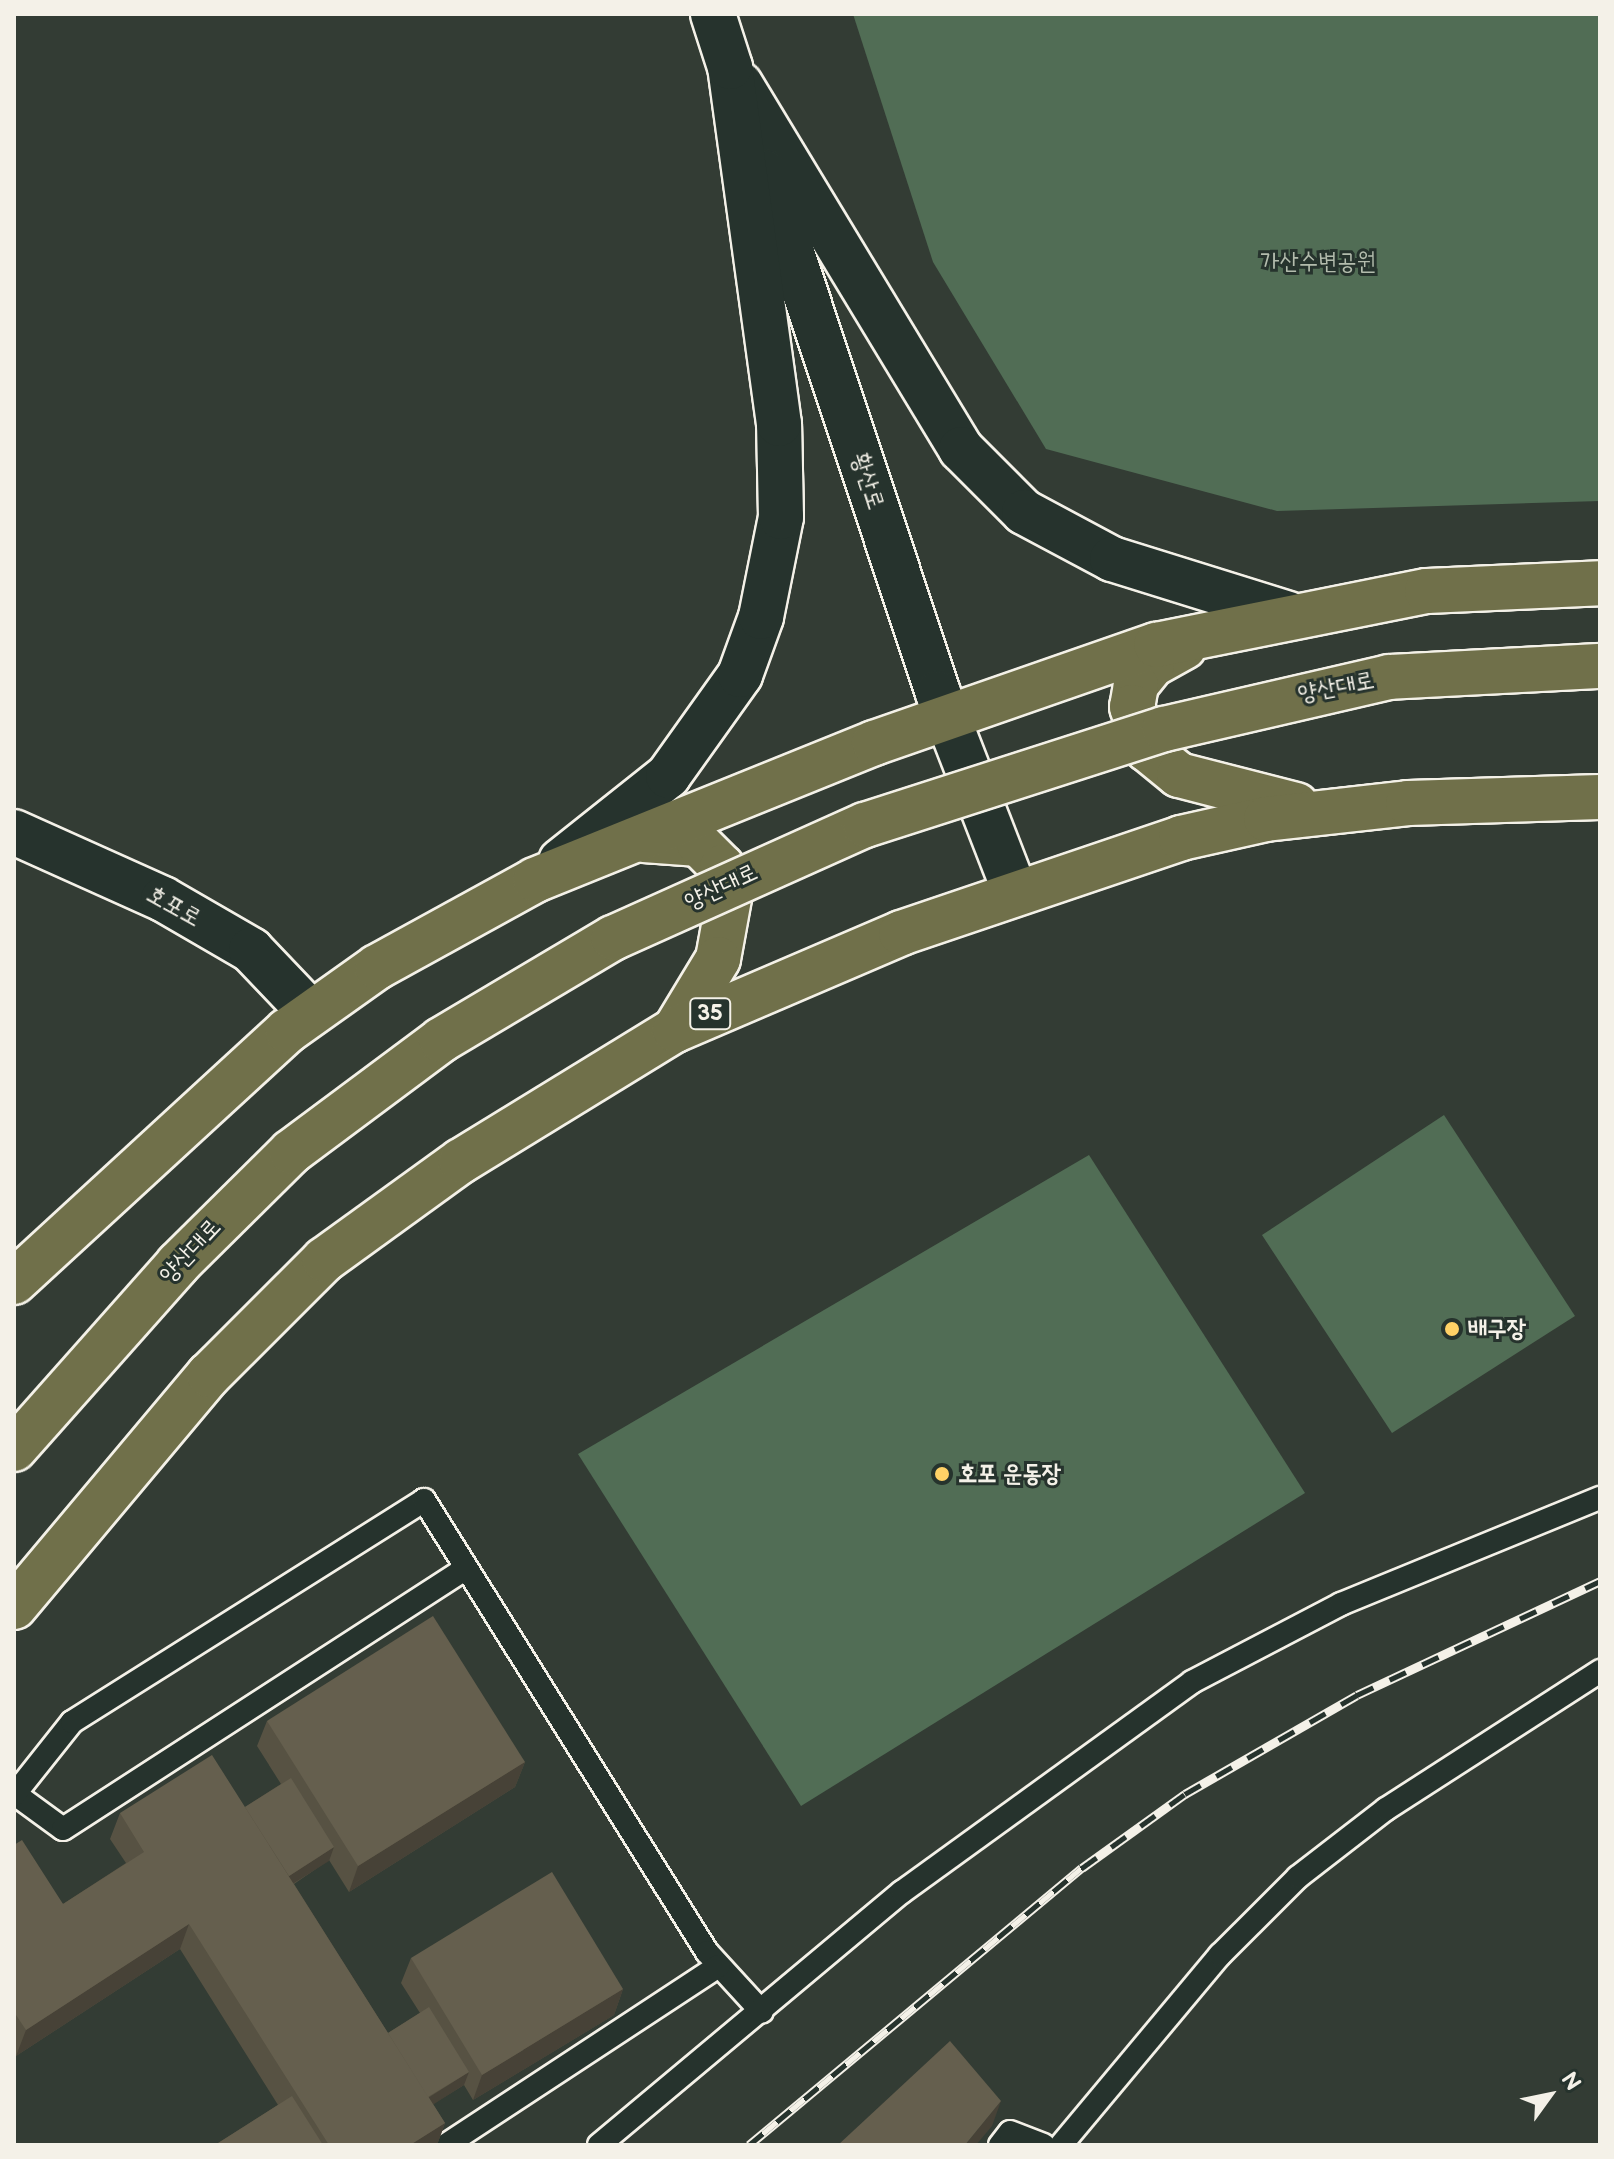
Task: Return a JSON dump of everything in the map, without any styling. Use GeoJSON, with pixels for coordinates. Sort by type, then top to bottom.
{"type":"FeatureCollection","features":[{"type":"Feature","properties":{"kind":"main road"},"geometry":{"type":"LineString","coordinates":[[535,880],[668,776],[740,675],[761,617],[781,517],[779,424],[730,67],[713,14]]}},
{"type":"Feature","properties":{"kind":"main road"},"geometry":{"type":"LineString","coordinates":[[730,67],[961,449],[1024,512],[1112,559],[1289,614]]}},
{"type":"Feature","properties":{"kind":"main road","name":"황산로"},"geometry":{"type":"LineString","coordinates":[[730,67],[948,718],[1015,892]]}},
{"type":"Feature","properties":{"kind":"main road"},"geometry":{"type":"LineString","coordinates":[[14,1282],[195,1109],[311,1013],[440,929],[535,880],[948,718],[1213,629],[1427,591],[1600,583]]}},
{"type":"Feature","properties":{"kind":"main road"},"geometry":{"type":"LineString","coordinates":[[1213,629],[1152,665],[1136,685],[1132,707],[1147,749],[1179,775],[1228,792],[1339,811]]}},
{"type":"Feature","properties":{"kind":"main road","name":"양산대로"},"geometry":{"type":"LineString","coordinates":[[14,1449],[168,1274],[291,1152],[441,1040],[613,938],[865,825],[1164,729],[1389,677],[1600,666]]}},
{"type":"Feature","properties":{"kind":"main road","name":"35"},"geometry":{"type":"LineString","coordinates":[[14,1607],[209,1375],[324,1260],[474,1152],[675,1030],[788,977],[1015,892],[1181,838],[1339,811],[1600,797]]}},
{"type":"Feature","properties":{"kind":"main road","name":"호포로"},"geometry":{"type":"LineString","coordinates":[[14,832],[163,899],[251,950],[311,1013]]}},
{"type":"Feature","properties":{"kind":"main road"},"geometry":{"type":"LineString","coordinates":[[635,840],[699,844],[722,867],[730,893],[718,959],[675,1030]]}},
{"type":"Feature","properties":{"kind":"lane"},"geometry":{"type":"LineString","coordinates":[[599,2145],[902,1892],[1192,1682],[1341,1604],[1600,1498]]}},
{"type":"Feature","properties":{"kind":"lane"},"geometry":{"type":"LineString","coordinates":[[466,1568],[63,1829],[14,1794],[72,1722],[424,1500],[719,1966],[762,2012]]}},
{"type":"Feature","properties":{"kind":"lane"},"geometry":{"type":"LineString","coordinates":[[1061,2145],[1220,1955],[1298,1877],[1386,1809],[1600,1671]]}},
{"type":"Feature","properties":{"kind":"lane"},"geometry":{"type":"LineString","coordinates":[[446,2145],[719,1966]]}},
{"type":"Feature","properties":{"kind":"lane"},"geometry":{"type":"LineString","coordinates":[[1000,2145],[1010,2132],[1044,2145]]}},
{"type":"Feature","properties":{"kind":"green space","name":"가산수변공원"},"geometry":{"type":"Polygon","coordinates":[[[853,14],[1600,14],[1600,501],[1277,511],[1046,449],[933,262],[853,14]]]}},
{"type":"Feature","properties":{"kind":"green space"},"geometry":{"type":"Polygon","coordinates":[[[1444,1115],[1575,1316],[1392,1433],[1262,1235],[1444,1115]]]}},
{"type":"Feature","properties":{"kind":"green space","name":"호포 운동장"},"geometry":{"type":"Polygon","coordinates":[[[1089,1155],[1305,1493],[801,1806],[578,1454],[1089,1155]]]}},
{"type":"Feature","properties":{"kind":"building"},"geometry":{"type":"Polygon","coordinates":[[[433,1616],[525,1762],[358,1866],[267,1721],[433,1616]]]}},
{"type":"Feature","properties":{"kind":"building"},"geometry":{"type":"Polygon","coordinates":[[[212,1755],[445,2123],[410,2145],[329,2145],[189,1924],[26,2030],[14,2012],[14,1845],[22,1840],[63,1904],[144,1852],[120,1813],[212,1755]]]}},
{"type":"Feature","properties":{"kind":"building"},"geometry":{"type":"Polygon","coordinates":[[[291,1778],[334,1847],[289,1876],[245,1807],[291,1778]]]}},
{"type":"Feature","properties":{"kind":"building"},"geometry":{"type":"Polygon","coordinates":[[[552,1872],[623,1989],[482,2075],[411,1958],[552,1872]]]}},
{"type":"Feature","properties":{"kind":"building"},"geometry":{"type":"Polygon","coordinates":[[[429,2007],[469,2072],[428,2097],[388,2033],[429,2007]]]}},
{"type":"Feature","properties":{"kind":"building"},"geometry":{"type":"Polygon","coordinates":[[[950,2041],[1001,2101],[965,2145],[838,2145],[950,2041]]]}},
{"type":"Feature","properties":{"kind":"building"},"geometry":{"type":"Polygon","coordinates":[[[292,2096],[323,2145],[215,2145],[292,2096]]]}},
{"type":"Feature","properties":{"kind":"railway"},"geometry":{"type":"LineString","coordinates":[[749,2145],[1082,1868],[1185,1794],[1357,1695],[1600,1581]]}},
{"type":"Feature","properties":{"kind":"place","name":"배구장"},"geometry":{"type":"Point","coordinates":[1452,1329]}},
{"type":"Feature","properties":{"kind":"place","name":"호포 운동장"},"geometry":{"type":"Point","coordinates":[942,1474]}}]}
